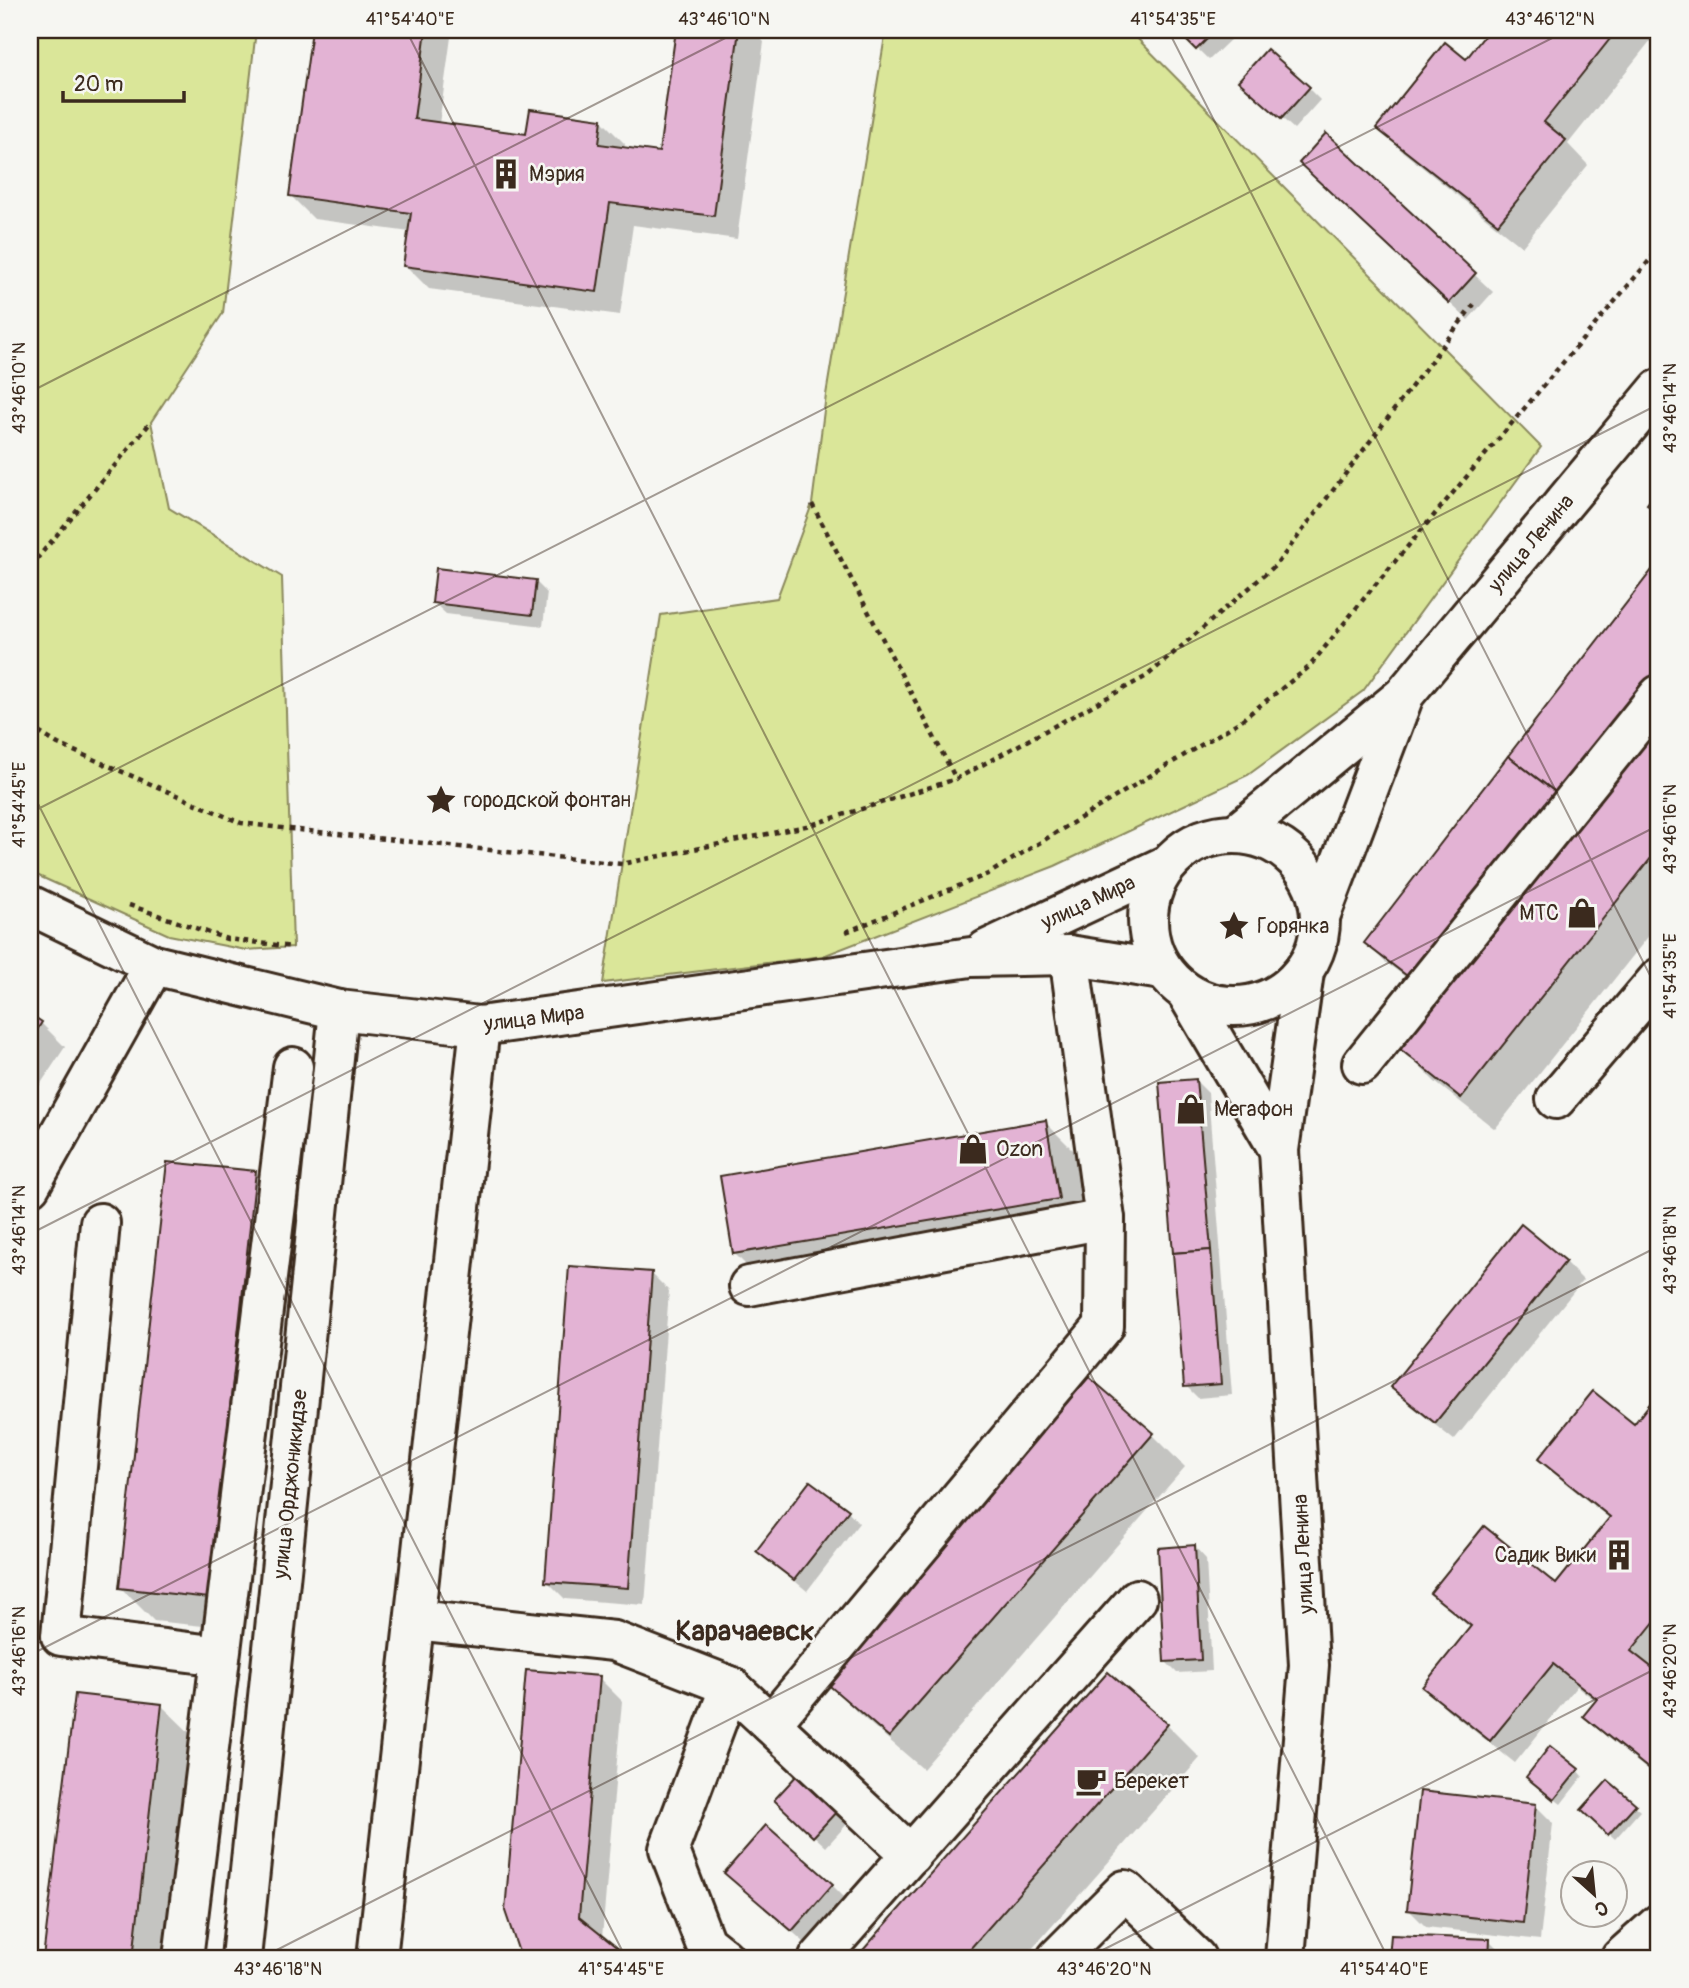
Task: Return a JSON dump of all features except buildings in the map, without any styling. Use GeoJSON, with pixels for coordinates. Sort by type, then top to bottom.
{"type":"FeatureCollection","features":[{"type":"Feature","properties":{"kind":"street","name":"улица Ленина"},"geometry":{"type":"LineString","coordinates":[[1237,833],[1403,696],[1659,389]]}},
{"type":"Feature","properties":{"kind":"street"},"geometry":{"type":"LineString","coordinates":[[1362,1064],[1659,695]]}},
{"type":"Feature","properties":{"kind":"street","name":"улица Ленина"},"geometry":{"type":"LineString","coordinates":[[1321,914],[1403,696]]}},
{"type":"Feature","properties":{"kind":"street"},"geometry":{"type":"LineString","coordinates":[[1237,833],[1266,839],[1293,855],[1312,880],[1321,914],[1318,944],[1304,972],[1282,993],[1248,1006],[1217,1006],[1175,983],[1149,942],[1147,913],[1152,891],[1167,865],[1189,846],[1208,837],[1237,833]]}},
{"type":"Feature","properties":{"kind":"street","name":"улица Мира"},"geometry":{"type":"LineString","coordinates":[[971,957],[1167,865]]}},
{"type":"Feature","properties":{"kind":"street","name":"улица Мира"},"geometry":{"type":"LineString","coordinates":[[30,905],[154,965],[339,1010],[480,1026],[971,957],[1069,955],[1175,983]]}},
{"type":"Feature","properties":{"kind":"street"},"geometry":{"type":"LineString","coordinates":[[771,1724],[1104,1326],[1105,1219],[1069,955]]}},
{"type":"Feature","properties":{"kind":"street"},"geometry":{"type":"LineString","coordinates":[[30,1186],[154,965]]}},
{"type":"Feature","properties":{"kind":"street","name":"улица Ленина"},"geometry":{"type":"LineString","coordinates":[[1285,1958],[1309,1665],[1279,1150],[1304,972]]}},
{"type":"Feature","properties":{"kind":"street"},"geometry":{"type":"LineString","coordinates":[[1556,1099],[1659,978]]}},
{"type":"Feature","properties":{"kind":"street","name":"улица Ленина"},"geometry":{"type":"LineString","coordinates":[[1175,983],[1279,1150]]}},
{"type":"Feature","properties":{"kind":"street","name":"улица Орджоникидзе"},"geometry":{"type":"LineString","coordinates":[[241,1958],[339,1010]]}},
{"type":"Feature","properties":{"kind":"street"},"geometry":{"type":"LineString","coordinates":[[377,1958],[480,1026]]}},
{"type":"Feature","properties":{"kind":"street"},"geometry":{"type":"LineString","coordinates":[[183,1958],[293,1067]]}},
{"type":"Feature","properties":{"kind":"street"},"geometry":{"type":"LineString","coordinates":[[749,1286],[1105,1219]]}},
{"type":"Feature","properties":{"kind":"street"},"geometry":{"type":"LineString","coordinates":[[100,1223],[61,1636],[220,1656]]}},
{"type":"Feature","properties":{"kind":"street"},"geometry":{"type":"LineString","coordinates":[[820,1958],[1138,1599]]}},
{"type":"Feature","properties":{"kind":"street"},"geometry":{"type":"LineString","coordinates":[[415,1619],[614,1641],[730,1686],[911,1855]]}},
{"type":"Feature","properties":{"kind":"street"},"geometry":{"type":"LineString","coordinates":[[724,1958],[705,1943],[669,1849],[730,1686]]}},
{"type":"Feature","properties":{"kind":"street"},"geometry":{"type":"LineString","coordinates":[[1057,1958],[1125,1890],[1196,1958]]}},
{"type":"Feature","properties":{"kind":"street"},"geometry":{"type":"LineString","coordinates":[[1621,1958],[1659,1923]]}},
{"type":"Feature","properties":{"kind":"path"},"geometry":{"type":"LineString","coordinates":[[837,935],[988,874],[1239,722],[1309,667],[1659,249]]}},
{"type":"Feature","properties":{"kind":"path"},"geometry":{"type":"LineString","coordinates":[[30,727],[58,744],[241,823],[622,864],[811,825],[956,779],[1147,676],[1277,564],[1475,303]]}},
{"type":"Feature","properties":{"kind":"path"},"geometry":{"type":"LineString","coordinates":[[30,567],[151,422]]}},
{"type":"Feature","properties":{"kind":"path"},"geometry":{"type":"LineString","coordinates":[[812,504],[956,779]]}},
{"type":"Feature","properties":{"kind":"path"},"geometry":{"type":"LineString","coordinates":[[128,905],[227,939],[293,947]]}},
{"type":"Feature","properties":{"kind":"green space"},"geometry":{"type":"Polygon","coordinates":[[[30,30],[256,30],[223,313],[151,422],[169,508],[282,577],[293,947],[246,950],[169,935],[30,872],[30,30]]]}},
{"type":"Feature","properties":{"kind":"green space"},"geometry":{"type":"Polygon","coordinates":[[[886,30],[1129,30],[1541,447],[1363,691],[1248,775],[1055,866],[823,956],[603,983],[661,615],[777,598],[812,504],[826,395],[886,30]]]}},
{"type":"Feature","properties":{"kind":"place","name":"Мэрия"},"geometry":{"type":"Point","coordinates":[506,174]}},
{"type":"Feature","properties":{"kind":"place","name":"городской фонтан"},"geometry":{"type":"Point","coordinates":[441,800]}},
{"type":"Feature","properties":{"kind":"place","name":"МТС"},"geometry":{"type":"Point","coordinates":[1582,913]}},
{"type":"Feature","properties":{"kind":"place","name":"Горянка"},"geometry":{"type":"Point","coordinates":[1234,926]}},
{"type":"Feature","properties":{"kind":"place","name":"Мегафон"},"geometry":{"type":"Point","coordinates":[1191,1109]}},
{"type":"Feature","properties":{"kind":"place","name":"Ozon"},"geometry":{"type":"Point","coordinates":[973,1149]}},
{"type":"Feature","properties":{"kind":"place","name":"Садик Вики"},"geometry":{"type":"Point","coordinates":[1619,1555]}},
{"type":"Feature","properties":{"kind":"place","name":"Берекет"},"geometry":{"type":"Point","coordinates":[1091,1781]}},
{"type":"Feature","properties":{"kind":"district","name":"Карачаевск"},"geometry":{"type":"Point","coordinates":[745,1630]}}]}
